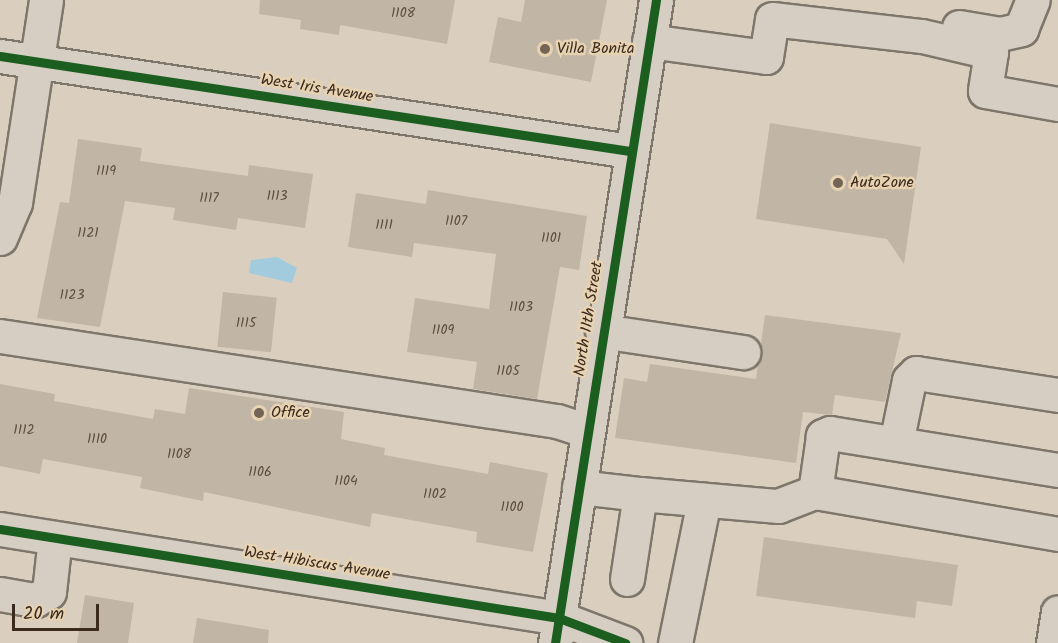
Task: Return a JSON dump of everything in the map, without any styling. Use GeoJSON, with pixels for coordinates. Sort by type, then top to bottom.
{"type":"FeatureCollection","features":[{"type":"Feature","properties":{"kind":"street"},"geometry":{"type":"LineString","coordinates":[[0,238],[15,203],[46,0]]}},
{"type":"Feature","properties":{"kind":"street","name":"North 11th Street"},"geometry":{"type":"LineString","coordinates":[[557,631],[630,151],[656,0]]}},
{"type":"Feature","properties":{"kind":"street"},"geometry":{"type":"LineString","coordinates":[[797,0],[1000,34],[1021,29],[1034,0]]}},
{"type":"Feature","properties":{"kind":"street"},"geometry":{"type":"LineString","coordinates":[[649,41],[766,57],[772,19],[922,36],[991,52],[985,91],[1058,104]]}},
{"type":"Feature","properties":{"kind":"street","name":"West Iris Avenue"},"geometry":{"type":"LineString","coordinates":[[0,56],[630,151]]}},
{"type":"Feature","properties":{"kind":"street"},"geometry":{"type":"LineString","coordinates":[[602,331],[743,352]]}},
{"type":"Feature","properties":{"kind":"street"},"geometry":{"type":"LineString","coordinates":[[0,336],[557,421],[587,431]]}},
{"type":"Feature","properties":{"kind":"street"},"geometry":{"type":"LineString","coordinates":[[896,443],[909,380],[916,374],[1058,394]]}},
{"type":"Feature","properties":{"kind":"street"},"geometry":{"type":"LineString","coordinates":[[815,492],[823,436],[896,443],[1058,470]]}},
{"type":"Feature","properties":{"kind":"street"},"geometry":{"type":"LineString","coordinates":[[579,487],[778,506],[815,492],[1058,534]]}},
{"type":"Feature","properties":{"kind":"street"},"geometry":{"type":"LineString","coordinates":[[627,579],[640,494]]}},
{"type":"Feature","properties":{"kind":"street"},"geometry":{"type":"LineString","coordinates":[[675,643],[704,500]]}},
{"type":"Feature","properties":{"kind":"street","name":"West Hibiscus Avenue"},"geometry":{"type":"LineString","coordinates":[[0,529],[625,643]]}},
{"type":"Feature","properties":{"kind":"street"},"geometry":{"type":"LineString","coordinates":[[0,594],[35,600],[49,592],[55,538]]}},
{"type":"Feature","properties":{"kind":"street"},"geometry":{"type":"LineString","coordinates":[[1053,643],[1058,612]]}},
{"type":"Feature","properties":{"kind":"water"},"geometry":{"type":"Polygon","coordinates":[[[277,257],[297,268],[292,283],[249,273],[251,260],[277,257]]]}},
{"type":"Feature","properties":{"kind":"building"},"geometry":{"type":"Polygon","coordinates":[[[260,0],[455,0],[447,44],[340,25],[339,35],[300,29],[301,20],[259,14],[260,0]]]}},
{"type":"Feature","properties":{"kind":"building","name":"Villa Bonita"},"geometry":{"type":"Polygon","coordinates":[[[525,0],[607,0],[591,82],[489,62],[498,17],[521,22],[525,0]]]}},
{"type":"Feature","properties":{"kind":"building","name":"AutoZone"},"geometry":{"type":"Polygon","coordinates":[[[770,123],[921,147],[904,264],[887,239],[756,219],[770,123]]]}},
{"type":"Feature","properties":{"kind":"building"},"geometry":{"type":"Polygon","coordinates":[[[78,139],[142,148],[140,161],[248,176],[249,165],[313,174],[305,228],[238,218],[236,230],[173,220],[175,208],[125,201],[100,327],[37,318],[60,202],[69,203],[78,139]]]}},
{"type":"Feature","properties":{"kind":"building"},"geometry":{"type":"Polygon","coordinates":[[[428,190],[587,216],[579,270],[560,267],[537,399],[473,389],[477,362],[407,352],[415,298],[489,309],[496,254],[414,243],[412,257],[348,247],[356,193],[426,204],[428,190]]]}},
{"type":"Feature","properties":{"kind":"building"},"geometry":{"type":"Polygon","coordinates":[[[223,292],[277,298],[271,352],[217,347],[223,292]]]}},
{"type":"Feature","properties":{"kind":"building"},"geometry":{"type":"Polygon","coordinates":[[[765,315],[901,333],[885,402],[835,395],[832,415],[803,412],[796,463],[615,438],[624,378],[647,382],[650,364],[756,379],[765,315]]]}},
{"type":"Feature","properties":{"kind":"building"},"geometry":{"type":"Polygon","coordinates":[[[0,384],[55,394],[54,401],[153,419],[155,409],[185,414],[189,388],[344,412],[341,439],[385,448],[384,455],[488,474],[490,462],[548,473],[533,552],[476,542],[477,532],[372,513],[370,527],[204,492],[203,501],[140,488],[142,477],[43,459],[40,474],[0,466],[0,384]]]}},
{"type":"Feature","properties":{"kind":"building"},"geometry":{"type":"Polygon","coordinates":[[[764,537],[958,565],[952,606],[917,601],[915,618],[756,596],[764,537]]]}},
{"type":"Feature","properties":{"kind":"building"},"geometry":{"type":"Polygon","coordinates":[[[85,595],[134,603],[128,643],[77,643],[85,595]]]}},
{"type":"Feature","properties":{"kind":"building"},"geometry":{"type":"Polygon","coordinates":[[[197,618],[269,630],[268,643],[193,643],[197,618]]]}},
{"type":"Feature","properties":{"kind":"cycle path"},"geometry":{"type":"LineString","coordinates":[[555,643],[656,0]]}},
{"type":"Feature","properties":{"kind":"cycle path"},"geometry":{"type":"LineString","coordinates":[[0,56],[630,151]]}},
{"type":"Feature","properties":{"kind":"cycle path"},"geometry":{"type":"LineString","coordinates":[[0,529],[559,618],[625,643]]}},
{"type":"Feature","properties":{"kind":"place","name":"Villa Bonita"},"geometry":{"type":"Point","coordinates":[545,49]}},
{"type":"Feature","properties":{"kind":"place","name":"AutoZone"},"geometry":{"type":"Point","coordinates":[838,183]}},
{"type":"Feature","properties":{"kind":"place","name":"Office"},"geometry":{"type":"Point","coordinates":[259,413]}}]}
